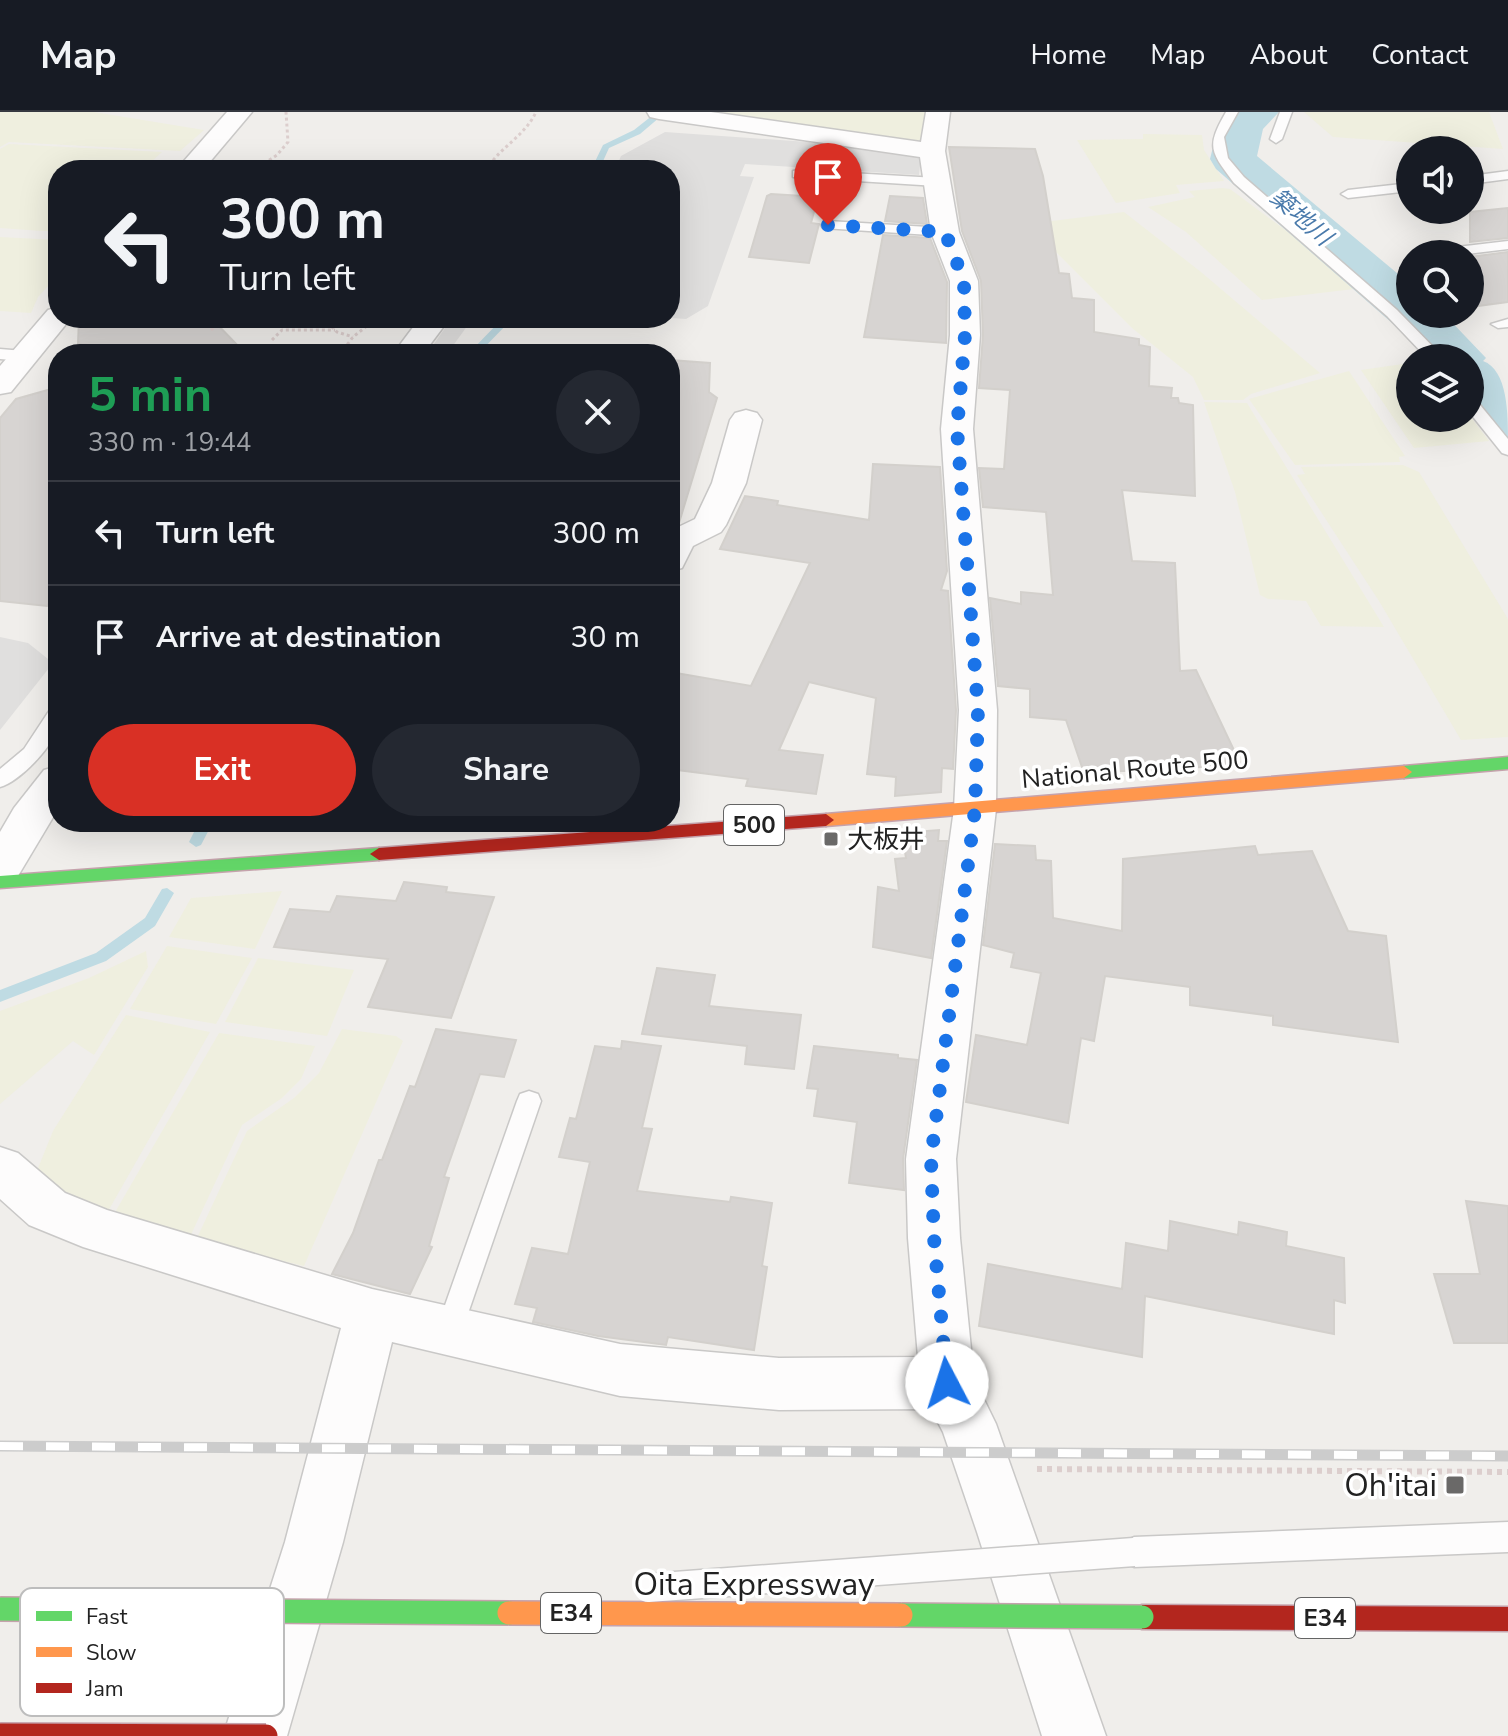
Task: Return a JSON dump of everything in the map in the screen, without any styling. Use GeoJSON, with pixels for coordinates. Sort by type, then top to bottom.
{"type":"FeatureCollection","features":[{"type":"Feature","properties":{"kind":"highway","name":"National Route 500"},"geometry":{"type":"LineString","coordinates":[[680,824],[975,809],[1508,763]]}},
{"type":"Feature","properties":{"kind":"highway","name":"National Route 500"},"geometry":{"type":"LineString","coordinates":[[0,882],[538,832]]}},
{"type":"Feature","properties":{"kind":"highway","name":"Oita Expressway"},"geometry":{"type":"LineString","coordinates":[[0,1609],[20,1609]]}},
{"type":"Feature","properties":{"kind":"highway","name":"Oita Expressway"},"geometry":{"type":"LineString","coordinates":[[284,1611],[1508,1619]]}},
{"type":"Feature","properties":{"kind":"highway"},"geometry":{"type":"LineString","coordinates":[[0,1735],[266,1736]]}},
{"type":"Feature","properties":{"kind":"street"},"geometry":{"type":"LineString","coordinates":[[198,160],[240,112]]}},
{"type":"Feature","properties":{"kind":"street"},"geometry":{"type":"LineString","coordinates":[[659,112],[934,167]]}},
{"type":"Feature","properties":{"kind":"street"},"geometry":{"type":"LineString","coordinates":[[938,112],[934,167],[945,232],[964,281],[965,335],[957,429],[978,710],[975,809],[931,1159],[934,1238],[947,1383],[968,1424],[1074,1736]]}},
{"type":"Feature","properties":{"kind":"street"},"geometry":{"type":"LineString","coordinates":[[0,385],[12,355],[48,324]]}},
{"type":"Feature","properties":{"kind":"street"},"geometry":{"type":"LineString","coordinates":[[680,539],[709,525],[729,483],[746,420]]}},
{"type":"Feature","properties":{"kind":"street"},"geometry":{"type":"LineString","coordinates":[[0,870],[29,818],[48,793]]}},
{"type":"Feature","properties":{"kind":"street"},"geometry":{"type":"LineString","coordinates":[[0,1168],[47,1209],[101,1231],[372,1313],[450,1328],[620,1370],[779,1384],[947,1383]]}},
{"type":"Feature","properties":{"kind":"street"},"geometry":{"type":"LineString","coordinates":[[284,1641],[314,1542],[372,1313]]}},
{"type":"Feature","properties":{"kind":"street"},"geometry":{"type":"LineString","coordinates":[[255,1736],[261,1716]]}},
{"type":"Feature","properties":{"kind":"lane"},"geometry":{"type":"LineString","coordinates":[[1232,112],[1218,137],[1222,158],[1239,180],[1392,313],[1422,344]]}},
{"type":"Feature","properties":{"kind":"lane"},"geometry":{"type":"LineString","coordinates":[[1276,139],[1286,112]]}},
{"type":"Feature","properties":{"kind":"lane"},"geometry":{"type":"LineString","coordinates":[[798,174],[934,167]]}},
{"type":"Feature","properties":{"kind":"lane"},"geometry":{"type":"LineString","coordinates":[[1484,178],[1508,175]]}},
{"type":"Feature","properties":{"kind":"lane"},"geometry":{"type":"LineString","coordinates":[[1348,194],[1396,189]]}},
{"type":"Feature","properties":{"kind":"lane"},"geometry":{"type":"LineString","coordinates":[[828,225],[945,232]]}},
{"type":"Feature","properties":{"kind":"lane"},"geometry":{"type":"LineString","coordinates":[[1484,248],[1508,245]]}},
{"type":"Feature","properties":{"kind":"lane"},"geometry":{"type":"LineString","coordinates":[[1484,420],[1508,450]]}},
{"type":"Feature","properties":{"kind":"lane"},"geometry":{"type":"LineString","coordinates":[[0,780],[31,754],[48,728]]}},
{"type":"Feature","properties":{"kind":"lane"},"geometry":{"type":"LineString","coordinates":[[450,1328],[529,1101]]}},
{"type":"Feature","properties":{"kind":"lane"},"geometry":{"type":"LineString","coordinates":[[340,1611],[1134,1552],[1508,1537]]}},
{"type":"Feature","properties":{"kind":"path"},"geometry":{"type":"LineString","coordinates":[[269,160],[288,142],[286,112]]}},
{"type":"Feature","properties":{"kind":"path"},"geometry":{"type":"LineString","coordinates":[[493,160],[498,152],[530,128],[536,112]]}},
{"type":"Feature","properties":{"kind":"path"},"geometry":{"type":"LineString","coordinates":[[348,344],[364,328]]}},
{"type":"Feature","properties":{"kind":"path"},"geometry":{"type":"LineString","coordinates":[[272,340],[282,330],[335,330],[353,337]]}},
{"type":"Feature","properties":{"kind":"path"},"geometry":{"type":"LineString","coordinates":[[983,1469],[1508,1472]]}},
{"type":"Feature","properties":{"kind":"green space"},"geometry":{"type":"Polygon","coordinates":[[[0,112],[94,112],[204,130],[180,151],[9,142],[0,147],[0,112]]]}},
{"type":"Feature","properties":{"kind":"green space"},"geometry":{"type":"Polygon","coordinates":[[[707,112],[927,112],[920,140],[907,142],[707,112]]]}},
{"type":"Feature","properties":{"kind":"green space"},"geometry":{"type":"Polygon","coordinates":[[[1304,112],[1489,112],[1503,149],[1484,148],[1484,136],[1396,136],[1396,141],[1333,137],[1304,112]]]}},
{"type":"Feature","properties":{"kind":"green space"},"geometry":{"type":"Polygon","coordinates":[[[1143,134],[1202,135],[1204,150],[1224,181],[1176,185],[1180,193],[1116,203],[1077,140],[1143,139],[1143,134]]]}},
{"type":"Feature","properties":{"kind":"green space"},"geometry":{"type":"Polygon","coordinates":[[[9,144],[162,152],[153,160],[48,160],[48,231],[42,231],[0,228],[0,149],[9,144]]]}},
{"type":"Feature","properties":{"kind":"green space"},"geometry":{"type":"Polygon","coordinates":[[[1230,189],[1288,232],[1354,289],[1262,300],[1186,232],[1148,207],[1195,197],[1189,191],[1230,189]]]}},
{"type":"Feature","properties":{"kind":"green space"},"geometry":{"type":"Polygon","coordinates":[[[1124,212],[1201,272],[1320,373],[1251,394],[1243,400],[1204,400],[1193,377],[1132,328],[1028,224],[1124,212]]]}},
{"type":"Feature","properties":{"kind":"green space"},"geometry":{"type":"Polygon","coordinates":[[[0,237],[48,239],[48,286],[38,297],[31,313],[0,311],[0,237]]]}},
{"type":"Feature","properties":{"kind":"green space"},"geometry":{"type":"Polygon","coordinates":[[[1396,365],[1396,422],[1361,370],[1396,365]]]}},
{"type":"Feature","properties":{"kind":"green space"},"geometry":{"type":"Polygon","coordinates":[[[1349,371],[1405,456],[1399,457],[1400,462],[1295,465],[1249,399],[1349,371]]]}},
{"type":"Feature","properties":{"kind":"green space"},"geometry":{"type":"Polygon","coordinates":[[[1204,402],[1247,403],[1384,627],[1321,626],[1306,601],[1268,599],[1260,595],[1235,492],[1204,402]]]}},
{"type":"Feature","properties":{"kind":"green space"},"geometry":{"type":"Polygon","coordinates":[[[1403,432],[1482,432],[1489,441],[1414,448],[1403,432]]]}},
{"type":"Feature","properties":{"kind":"green space"},"geometry":{"type":"Polygon","coordinates":[[[1403,465],[1419,472],[1508,619],[1508,737],[1461,740],[1379,601],[1297,475],[1305,474],[1301,467],[1403,465]]]}},
{"type":"Feature","properties":{"kind":"green space"},"geometry":{"type":"Polygon","coordinates":[[[282,891],[255,949],[169,937],[191,898],[282,891]]]}},
{"type":"Feature","properties":{"kind":"green space"},"geometry":{"type":"Polygon","coordinates":[[[167,946],[252,958],[216,1024],[130,1009],[167,946]]]}},
{"type":"Feature","properties":{"kind":"green space"},"geometry":{"type":"Polygon","coordinates":[[[146,951],[148,967],[94,1055],[73,1041],[0,1104],[0,1011],[89,978],[146,951]]]}},
{"type":"Feature","properties":{"kind":"green space"},"geometry":{"type":"Polygon","coordinates":[[[258,958],[354,970],[327,1036],[225,1022],[258,958]]]}},
{"type":"Feature","properties":{"kind":"green space"},"geometry":{"type":"Polygon","coordinates":[[[126,1015],[210,1032],[107,1213],[63,1193],[36,1173],[53,1131],[126,1015]]]}},
{"type":"Feature","properties":{"kind":"green space"},"geometry":{"type":"Polygon","coordinates":[[[342,1029],[396,1036],[403,1041],[304,1266],[196,1240],[247,1131],[294,1098],[319,1073],[342,1029]]]}},
{"type":"Feature","properties":{"kind":"green space"},"geometry":{"type":"Polygon","coordinates":[[[219,1033],[315,1046],[301,1079],[282,1098],[242,1125],[189,1239],[114,1214],[219,1033]]]}},
{"type":"Feature","properties":{"kind":"shaded area"},"geometry":{"type":"Polygon","coordinates":[[[665,132],[808,142],[921,157],[919,175],[745,164],[740,176],[754,177],[708,306],[686,319],[680,319],[680,160],[619,160],[621,156],[665,132]]]}},
{"type":"Feature","properties":{"kind":"shaded area"},"geometry":{"type":"Polygon","coordinates":[[[445,328],[466,328],[454,344],[434,344],[445,328]]]}},
{"type":"Feature","properties":{"kind":"shaded area"},"geometry":{"type":"Polygon","coordinates":[[[0,637],[28,643],[48,659],[48,669],[0,730],[0,637]]]}},
{"type":"Feature","properties":{"kind":"building"},"geometry":{"type":"Polygon","coordinates":[[[949,147],[1035,149],[1043,176],[1059,273],[1069,274],[1072,298],[1094,300],[1094,332],[1139,339],[1139,345],[1150,347],[1149,386],[1172,388],[1171,398],[1193,405],[1195,496],[1122,490],[1132,561],[1175,563],[1180,671],[1196,670],[1241,765],[1084,773],[1066,720],[1030,717],[1030,689],[998,686],[990,598],[1021,604],[1021,592],[1053,595],[1046,512],[983,507],[979,468],[1004,469],[1010,390],[979,388],[983,335],[981,281],[962,231],[949,147]]]}},
{"type":"Feature","properties":{"kind":"building"},"geometry":{"type":"Polygon","coordinates":[[[767,196],[818,197],[811,223],[819,224],[809,263],[749,257],[767,196]]]}},
{"type":"Feature","properties":{"kind":"building"},"geometry":{"type":"Polygon","coordinates":[[[890,196],[923,198],[927,224],[885,221],[890,196]]]}},
{"type":"Feature","properties":{"kind":"building"},"geometry":{"type":"Polygon","coordinates":[[[1508,208],[1508,238],[1470,240],[1470,224],[1484,224],[1484,211],[1508,208]]]}},
{"type":"Feature","properties":{"kind":"building"},"geometry":{"type":"Polygon","coordinates":[[[883,235],[930,238],[947,282],[946,343],[864,337],[883,235]]]}},
{"type":"Feature","properties":{"kind":"building"},"geometry":{"type":"Polygon","coordinates":[[[1508,252],[1508,302],[1484,305],[1484,255],[1508,252]]]}},
{"type":"Feature","properties":{"kind":"building"},"geometry":{"type":"Polygon","coordinates":[[[79,328],[221,328],[236,344],[78,344],[79,328]]]}},
{"type":"Feature","properties":{"kind":"building"},"geometry":{"type":"Polygon","coordinates":[[[680,361],[710,363],[709,392],[717,398],[680,520],[680,361]]]}},
{"type":"Feature","properties":{"kind":"building"},"geometry":{"type":"Polygon","coordinates":[[[48,390],[47,606],[0,601],[0,418],[16,399],[48,390]]]}},
{"type":"Feature","properties":{"kind":"building"},"geometry":{"type":"Polygon","coordinates":[[[873,464],[940,467],[947,571],[941,590],[948,591],[956,710],[953,769],[942,768],[941,792],[895,796],[896,777],[867,774],[876,698],[809,682],[779,750],[823,755],[816,794],[746,786],[748,779],[680,770],[680,674],[751,686],[810,563],[720,549],[745,496],[778,501],[777,505],[869,520],[873,464]]]}},
{"type":"Feature","properties":{"kind":"building"},"geometry":{"type":"Polygon","coordinates":[[[939,830],[938,841],[947,841],[931,958],[873,947],[878,887],[899,891],[895,859],[906,858],[902,833],[939,830]]]}},
{"type":"Feature","properties":{"kind":"building"},"geometry":{"type":"Polygon","coordinates":[[[995,844],[1035,846],[1036,860],[1051,861],[1053,918],[1122,931],[1123,859],[1255,846],[1258,855],[1312,851],[1348,931],[1386,936],[1398,1042],[1273,1025],[1273,1016],[1190,1005],[1190,987],[1105,976],[1094,1041],[1081,1038],[1068,1123],[966,1102],[976,1035],[1027,1045],[1041,973],[1011,967],[1014,953],[983,945],[995,844]]]}},
{"type":"Feature","properties":{"kind":"building"},"geometry":{"type":"Polygon","coordinates":[[[404,882],[447,887],[446,892],[494,897],[451,1018],[368,1007],[388,959],[274,947],[290,909],[330,912],[337,896],[396,901],[404,882]]]}},
{"type":"Feature","properties":{"kind":"building"},"geometry":{"type":"Polygon","coordinates":[[[657,968],[715,975],[709,1006],[801,1015],[794,1069],[745,1064],[747,1046],[642,1034],[657,968]]]}},
{"type":"Feature","properties":{"kind":"building"},"geometry":{"type":"Polygon","coordinates":[[[436,1029],[516,1040],[504,1077],[480,1074],[444,1177],[449,1178],[429,1246],[432,1247],[410,1294],[332,1274],[353,1233],[410,1086],[415,1087],[436,1029]]]}},
{"type":"Feature","properties":{"kind":"building"},"geometry":{"type":"Polygon","coordinates":[[[622,1041],[661,1046],[642,1128],[652,1129],[637,1191],[730,1202],[731,1197],[772,1203],[762,1266],[767,1267],[754,1350],[668,1337],[666,1345],[598,1336],[533,1322],[537,1308],[515,1304],[532,1248],[568,1254],[590,1162],[559,1157],[570,1118],[576,1119],[595,1046],[621,1049],[622,1041]]]}},
{"type":"Feature","properties":{"kind":"building"},"geometry":{"type":"Polygon","coordinates":[[[814,1046],[917,1060],[903,1159],[904,1190],[849,1183],[857,1122],[814,1116],[818,1089],[807,1088],[814,1046]]]}},
{"type":"Feature","properties":{"kind":"building"},"geometry":{"type":"Polygon","coordinates":[[[1466,1201],[1508,1206],[1508,1343],[1454,1343],[1434,1274],[1480,1274],[1466,1201]]]}},
{"type":"Feature","properties":{"kind":"building"},"geometry":{"type":"Polygon","coordinates":[[[1170,1221],[1238,1235],[1239,1222],[1287,1232],[1286,1246],[1344,1258],[1345,1303],[1334,1300],[1334,1334],[1145,1296],[1142,1357],[979,1326],[988,1264],[1122,1289],[1126,1243],[1168,1251],[1170,1221]]]}},
{"type":"Feature","properties":{"kind":"waterway","name":"築地川"},"geometry":{"type":"LineString","coordinates":[[1257,112],[1242,123],[1233,159],[1396,299]]}},
{"type":"Feature","properties":{"kind":"waterway"},"geometry":{"type":"LineString","coordinates":[[600,160],[606,147],[637,132],[656,117]]}},
{"type":"Feature","properties":{"kind":"waterway"},"geometry":{"type":"LineString","coordinates":[[483,344],[498,328]]}},
{"type":"Feature","properties":{"kind":"waterway","name":"築地川"},"geometry":{"type":"LineString","coordinates":[[1427,328],[1444,344]]}},
{"type":"Feature","properties":{"kind":"waterway","name":"築地川"},"geometry":{"type":"LineString","coordinates":[[1484,393],[1508,423]]}},
{"type":"Feature","properties":{"kind":"waterway"},"geometry":{"type":"LineString","coordinates":[[196,842],[201,832]]}},
{"type":"Feature","properties":{"kind":"waterway"},"geometry":{"type":"LineString","coordinates":[[0,996],[101,957],[150,922],[167,893]]}},
{"type":"Feature","properties":{"kind":"railway"},"geometry":{"type":"LineString","coordinates":[[0,1446],[1508,1456]]}},
{"type":"Feature","properties":{"kind":"traffic: fast"},"geometry":{"type":"LineString","coordinates":[[1404,772],[1508,763]]}},
{"type":"Feature","properties":{"kind":"traffic: fast"},"geometry":{"type":"LineString","coordinates":[[0,882],[379,854]]}},
{"type":"Feature","properties":{"kind":"traffic: fast"},"geometry":{"type":"LineString","coordinates":[[0,1609],[20,1609]]}},
{"type":"Feature","properties":{"kind":"traffic: fast"},"geometry":{"type":"LineString","coordinates":[[284,1611],[509,1613]]}},
{"type":"Feature","properties":{"kind":"traffic: fast"},"geometry":{"type":"LineString","coordinates":[[901,1615],[1142,1617]]}},
{"type":"Feature","properties":{"kind":"traffic: slow"},"geometry":{"type":"LineString","coordinates":[[826,820],[1404,772]]}},
{"type":"Feature","properties":{"kind":"traffic: slow"},"geometry":{"type":"LineString","coordinates":[[509,1613],[901,1615]]}},
{"type":"Feature","properties":{"kind":"traffic: jam"},"geometry":{"type":"LineString","coordinates":[[680,831],[826,820]]}},
{"type":"Feature","properties":{"kind":"traffic: jam"},"geometry":{"type":"LineString","coordinates":[[379,854],[668,832]]}},
{"type":"Feature","properties":{"kind":"traffic: jam"},"geometry":{"type":"LineString","coordinates":[[1142,1617],[1508,1619]]}},
{"type":"Feature","properties":{"kind":"traffic: jam"},"geometry":{"type":"LineString","coordinates":[[0,1735],[266,1736]]}},
{"type":"Feature","properties":{"kind":"place","name":"大板井"},"geometry":{"type":"Point","coordinates":[831,839]}},
{"type":"Feature","properties":{"kind":"place","name":"Oh'itai"},"geometry":{"type":"Point","coordinates":[1455,1485]}},
{"type":"Feature","properties":{"kind":"route"},"geometry":{"type":"LineString","coordinates":[[828,225],[945,232],[964,281],[965,335],[957,429],[978,710],[975,809],[931,1159],[934,1238],[947,1383]]}}]}
